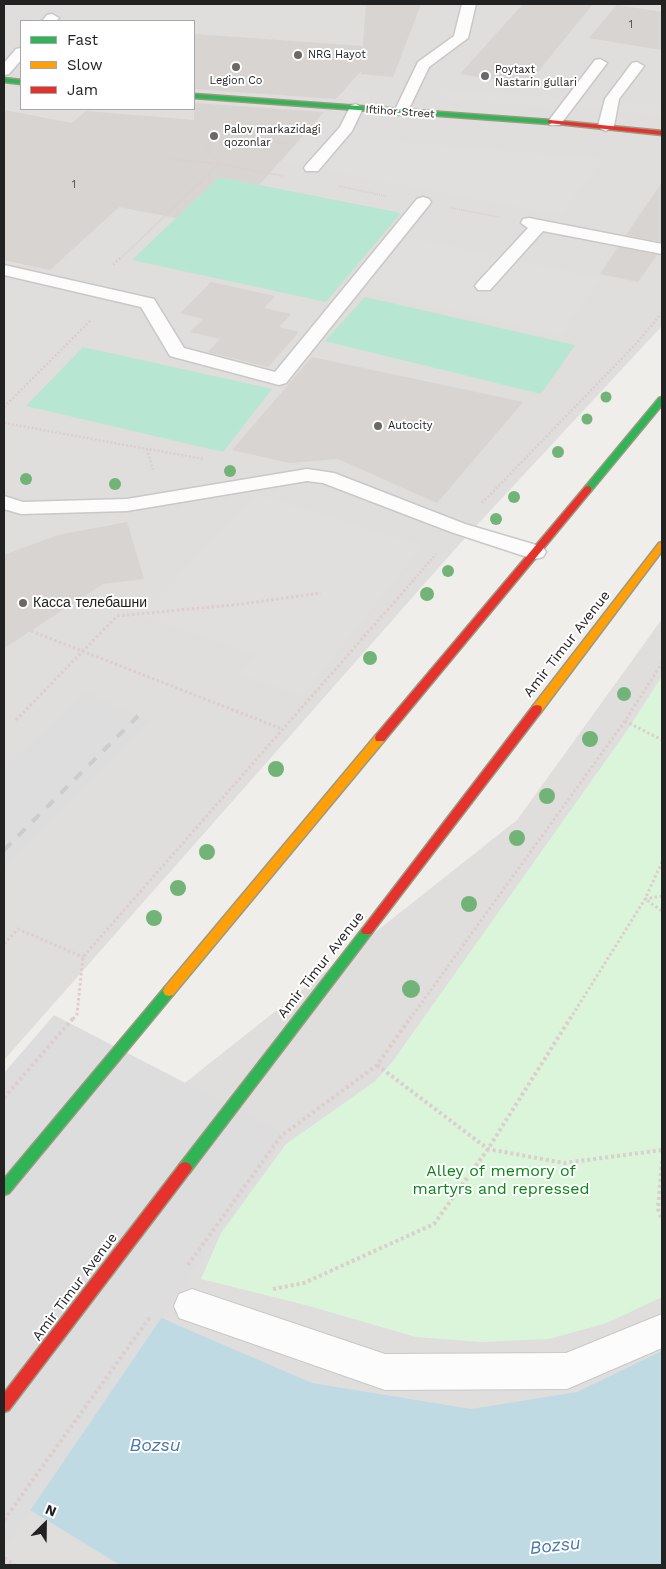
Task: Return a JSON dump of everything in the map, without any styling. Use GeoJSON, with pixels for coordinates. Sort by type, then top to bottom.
{"type":"FeatureCollection","features":[{"type":"Feature","properties":{"kind":"main road"},"geometry":{"type":"LineString","coordinates":[[4,80],[20,82]]}},
{"type":"Feature","properties":{"kind":"main road","name":"Iftihor Street"},"geometry":{"type":"LineString","coordinates":[[195,96],[606,126],[662,133]]}},
{"type":"Feature","properties":{"kind":"main road","name":"Iftihor Street"},"geometry":{"type":"LineString","coordinates":[[606,126],[662,125]]}},
{"type":"Feature","properties":{"kind":"main road"},"geometry":{"type":"LineString","coordinates":[[4,1189],[662,400]]}},
{"type":"Feature","properties":{"kind":"main road","name":"Amir Timur Avenue"},"geometry":{"type":"LineString","coordinates":[[4,1405],[662,545]]}},
{"type":"Feature","properties":{"kind":"street"},"geometry":{"type":"LineString","coordinates":[[187,1289],[385,1372],[567,1371],[662,1331]]}},
{"type":"Feature","properties":{"kind":"lane"},"geometry":{"type":"LineString","coordinates":[[401,112],[423,65],[461,38],[469,4]]}},
{"type":"Feature","properties":{"kind":"lane"},"geometry":{"type":"LineString","coordinates":[[4,71],[20,53]]}},
{"type":"Feature","properties":{"kind":"lane"},"geometry":{"type":"LineString","coordinates":[[555,122],[600,63]]}},
{"type":"Feature","properties":{"kind":"lane"},"geometry":{"type":"LineString","coordinates":[[606,126],[612,99],[637,66]]}},
{"type":"Feature","properties":{"kind":"lane"},"geometry":{"type":"LineString","coordinates":[[312,168],[347,128],[356,108]]}},
{"type":"Feature","properties":{"kind":"lane"},"geometry":{"type":"LineString","coordinates":[[4,270],[148,302],[177,352],[279,379],[423,202]]}},
{"type":"Feature","properties":{"kind":"lane"},"geometry":{"type":"LineString","coordinates":[[484,286],[534,224],[662,249]]}},
{"type":"Feature","properties":{"kind":"lane"},"geometry":{"type":"LineString","coordinates":[[4,502],[21,508],[127,505],[307,476],[327,477],[458,528],[535,552]]}},
{"type":"Feature","properties":{"kind":"path"},"geometry":{"type":"LineString","coordinates":[[220,164],[205,148],[214,140],[270,141],[327,151]]}},
{"type":"Feature","properties":{"kind":"path"},"geometry":{"type":"LineString","coordinates":[[172,159],[220,164],[283,176]]}},
{"type":"Feature","properties":{"kind":"path"},"geometry":{"type":"LineString","coordinates":[[87,289],[220,164]]}},
{"type":"Feature","properties":{"kind":"path"},"geometry":{"type":"LineString","coordinates":[[330,185],[534,224]]}},
{"type":"Feature","properties":{"kind":"path"},"geometry":{"type":"LineString","coordinates":[[4,407],[116,295]]}},
{"type":"Feature","properties":{"kind":"path"},"geometry":{"type":"LineString","coordinates":[[4,1098],[77,1014],[83,957],[458,528],[628,353],[662,313]]}},
{"type":"Feature","properties":{"kind":"path"},"geometry":{"type":"LineString","coordinates":[[4,424],[209,460]]}},
{"type":"Feature","properties":{"kind":"path"},"geometry":{"type":"LineString","coordinates":[[16,720],[117,616],[242,604],[321,592]]}},
{"type":"Feature","properties":{"kind":"path"},"geometry":{"type":"LineString","coordinates":[[31,631],[282,729]]}},
{"type":"Feature","properties":{"kind":"path"},"geometry":{"type":"LineString","coordinates":[[187,1289],[281,1136],[377,1065],[625,721],[662,663]]}},
{"type":"Feature","properties":{"kind":"path"},"geometry":{"type":"LineString","coordinates":[[625,721],[662,740]]}},
{"type":"Feature","properties":{"kind":"path"},"geometry":{"type":"LineString","coordinates":[[267,1290],[304,1283],[434,1224],[488,1149],[645,899],[662,862]]}},
{"type":"Feature","properties":{"kind":"path"},"geometry":{"type":"LineString","coordinates":[[645,899],[662,896]]}},
{"type":"Feature","properties":{"kind":"path"},"geometry":{"type":"LineString","coordinates":[[645,899],[662,911]]}},
{"type":"Feature","properties":{"kind":"path"},"geometry":{"type":"LineString","coordinates":[[4,944],[18,929],[83,957]]}},
{"type":"Feature","properties":{"kind":"path"},"geometry":{"type":"LineString","coordinates":[[377,1065],[488,1149],[564,1163],[662,1150]]}},
{"type":"Feature","properties":{"kind":"path"},"geometry":{"type":"LineString","coordinates":[[662,1161],[658,1209],[662,1220]]}},
{"type":"Feature","properties":{"kind":"path"},"geometry":{"type":"LineString","coordinates":[[4,1520],[154,1312]]}},
{"type":"Feature","properties":{"kind":"path"},"geometry":{"type":"LineString","coordinates":[[4,1558],[16,1565]]}},
{"type":"Feature","properties":{"kind":"shaded area"},"geometry":{"type":"Polygon","coordinates":[[[4,4],[662,4],[662,326],[464,539],[4,1060],[4,4]]]}},
{"type":"Feature","properties":{"kind":"shaded area"},"geometry":{"type":"Polygon","coordinates":[[[195,79],[366,91],[371,100],[195,87],[195,79]]]}},
{"type":"Feature","properties":{"kind":"shaded area"},"geometry":{"type":"Polygon","coordinates":[[[438,89],[662,105],[662,115],[445,99],[438,89]]]}},
{"type":"Feature","properties":{"kind":"shaded area"},"geometry":{"type":"Polygon","coordinates":[[[306,134],[604,159],[561,215],[281,162],[306,134]]]}},
{"type":"Feature","properties":{"kind":"shaded area"},"geometry":{"type":"Polygon","coordinates":[[[408,237],[601,279],[560,336],[360,289],[408,237]]]}},
{"type":"Feature","properties":{"kind":"shaded area"},"geometry":{"type":"Polygon","coordinates":[[[256,494],[423,546],[303,696],[238,674],[255,654],[141,615],[256,494]]]}},
{"type":"Feature","properties":{"kind":"shaded area"},"geometry":{"type":"Polygon","coordinates":[[[662,619],[662,1494],[303,1509],[4,1226],[517,820],[662,619]]]}},
{"type":"Feature","properties":{"kind":"shaded area"},"geometry":{"type":"Polygon","coordinates":[[[4,1459],[265,1565],[4,1565],[4,1459]]]}},
{"type":"Feature","properties":{"kind":"green space"},"geometry":{"type":"Polygon","coordinates":[[[219,177],[401,213],[326,302],[132,260],[219,177]]]}},
{"type":"Feature","properties":{"kind":"green space"},"geometry":{"type":"Polygon","coordinates":[[[365,297],[575,345],[541,394],[325,341],[365,297]]]}},
{"type":"Feature","properties":{"kind":"green space"},"geometry":{"type":"Polygon","coordinates":[[[83,347],[272,389],[223,452],[26,406],[83,347]]]}},
{"type":"Feature","properties":{"kind":"green space","name":"Alley of memory of martyrs and repressed"},"geometry":{"type":"Polygon","coordinates":[[[662,676],[662,1297],[607,1323],[549,1339],[481,1342],[416,1337],[309,1306],[201,1279],[221,1233],[286,1144],[374,1082],[393,1061],[626,732],[662,676]]]}},
{"type":"Feature","properties":{"kind":"water","name":"Bozsu"},"geometry":{"type":"Polygon","coordinates":[[[4,1242],[175,1324],[312,1383],[471,1409],[577,1392],[662,1351],[662,1565],[120,1565],[4,1494],[4,1242]]]}},
{"type":"Feature","properties":{"kind":"pier"},"geometry":{"type":"Polygon","coordinates":[[[85,692],[148,721],[4,869],[4,769],[85,692]]]}},
{"type":"Feature","properties":{"kind":"pier"},"geometry":{"type":"Polygon","coordinates":[[[54,1015],[286,1135],[4,1549],[4,1073],[54,1015]]]}},
{"type":"Feature","properties":{"kind":"building"},"geometry":{"type":"Polygon","coordinates":[[[366,4],[421,4],[393,77],[361,74],[361,71],[336,99],[195,89],[195,34],[363,46],[366,4]]]}},
{"type":"Feature","properties":{"kind":"building"},"geometry":{"type":"Polygon","coordinates":[[[523,4],[593,4],[527,85],[460,74],[523,4]]]}},
{"type":"Feature","properties":{"kind":"building"},"geometry":{"type":"Polygon","coordinates":[[[617,5],[662,12],[662,50],[589,38],[617,5]]]}},
{"type":"Feature","properties":{"kind":"building"},"geometry":{"type":"Polygon","coordinates":[[[195,103],[324,112],[259,185],[219,177],[176,218],[119,207],[50,270],[4,260],[4,110],[72,123],[86,111],[194,120],[195,103]]]}},
{"type":"Feature","properties":{"kind":"building"},"geometry":{"type":"Polygon","coordinates":[[[662,182],[662,242],[626,235],[662,182]]]}},
{"type":"Feature","properties":{"kind":"building"},"geometry":{"type":"Polygon","coordinates":[[[618,247],[657,255],[638,282],[600,274],[618,247]]]}},
{"type":"Feature","properties":{"kind":"building"},"geometry":{"type":"Polygon","coordinates":[[[211,282],[275,296],[264,308],[291,314],[279,327],[299,332],[268,367],[208,352],[220,339],[190,332],[203,319],[180,313],[211,282]]]}},
{"type":"Feature","properties":{"kind":"building","name":"Autocity"},"geometry":{"type":"Polygon","coordinates":[[[312,357],[523,402],[437,503],[338,459],[290,463],[232,450],[312,357]]]}},
{"type":"Feature","properties":{"kind":"building"},"geometry":{"type":"Polygon","coordinates":[[[127,522],[144,579],[103,584],[4,648],[4,555],[58,535],[127,522]]]}},
{"type":"Feature","properties":{"kind":"railway"},"geometry":{"type":"LineString","coordinates":[[4,850],[138,716]]}},
{"type":"Feature","properties":{"kind":"traffic: fast"},"geometry":{"type":"LineString","coordinates":[[4,80],[20,82]]}},
{"type":"Feature","properties":{"kind":"traffic: fast"},"geometry":{"type":"LineString","coordinates":[[195,96],[550,122]]}},
{"type":"Feature","properties":{"kind":"traffic: fast"},"geometry":{"type":"LineString","coordinates":[[588,489],[662,400]]}},
{"type":"Feature","properties":{"kind":"traffic: fast"},"geometry":{"type":"LineString","coordinates":[[185,1168],[367,931]]}},
{"type":"Feature","properties":{"kind":"traffic: fast"},"geometry":{"type":"LineString","coordinates":[[4,1189],[169,991]]}},
{"type":"Feature","properties":{"kind":"traffic: slow"},"geometry":{"type":"LineString","coordinates":[[537,709],[662,545]]}},
{"type":"Feature","properties":{"kind":"traffic: slow"},"geometry":{"type":"LineString","coordinates":[[169,991],[380,738]]}},
{"type":"Feature","properties":{"kind":"traffic: jam"},"geometry":{"type":"LineString","coordinates":[[550,122],[662,133]]}},
{"type":"Feature","properties":{"kind":"traffic: jam"},"geometry":{"type":"LineString","coordinates":[[380,738],[588,489]]}},
{"type":"Feature","properties":{"kind":"traffic: jam"},"geometry":{"type":"LineString","coordinates":[[367,931],[537,709]]}},
{"type":"Feature","properties":{"kind":"traffic: jam"},"geometry":{"type":"LineString","coordinates":[[4,1405],[185,1168]]}},
{"type":"Feature","properties":{"kind":"place","name":"NRG Hayot"},"geometry":{"type":"Point","coordinates":[298,55]}},
{"type":"Feature","properties":{"kind":"place","name":"Legion Co"},"geometry":{"type":"Point","coordinates":[236,67]}},
{"type":"Feature","properties":{"kind":"place","name":"Poytaxt Nastarin gullari"},"geometry":{"type":"Point","coordinates":[485,76]}},
{"type":"Feature","properties":{"kind":"place","name":"Palov markazidagi qozonlar"},"geometry":{"type":"Point","coordinates":[214,136]}},
{"type":"Feature","properties":{"kind":"place","name":"Autocity"},"geometry":{"type":"Point","coordinates":[378,426]}},
{"type":"Feature","properties":{"kind":"place","name":"Касса телебашни"},"geometry":{"type":"Point","coordinates":[23,603]}}]}
